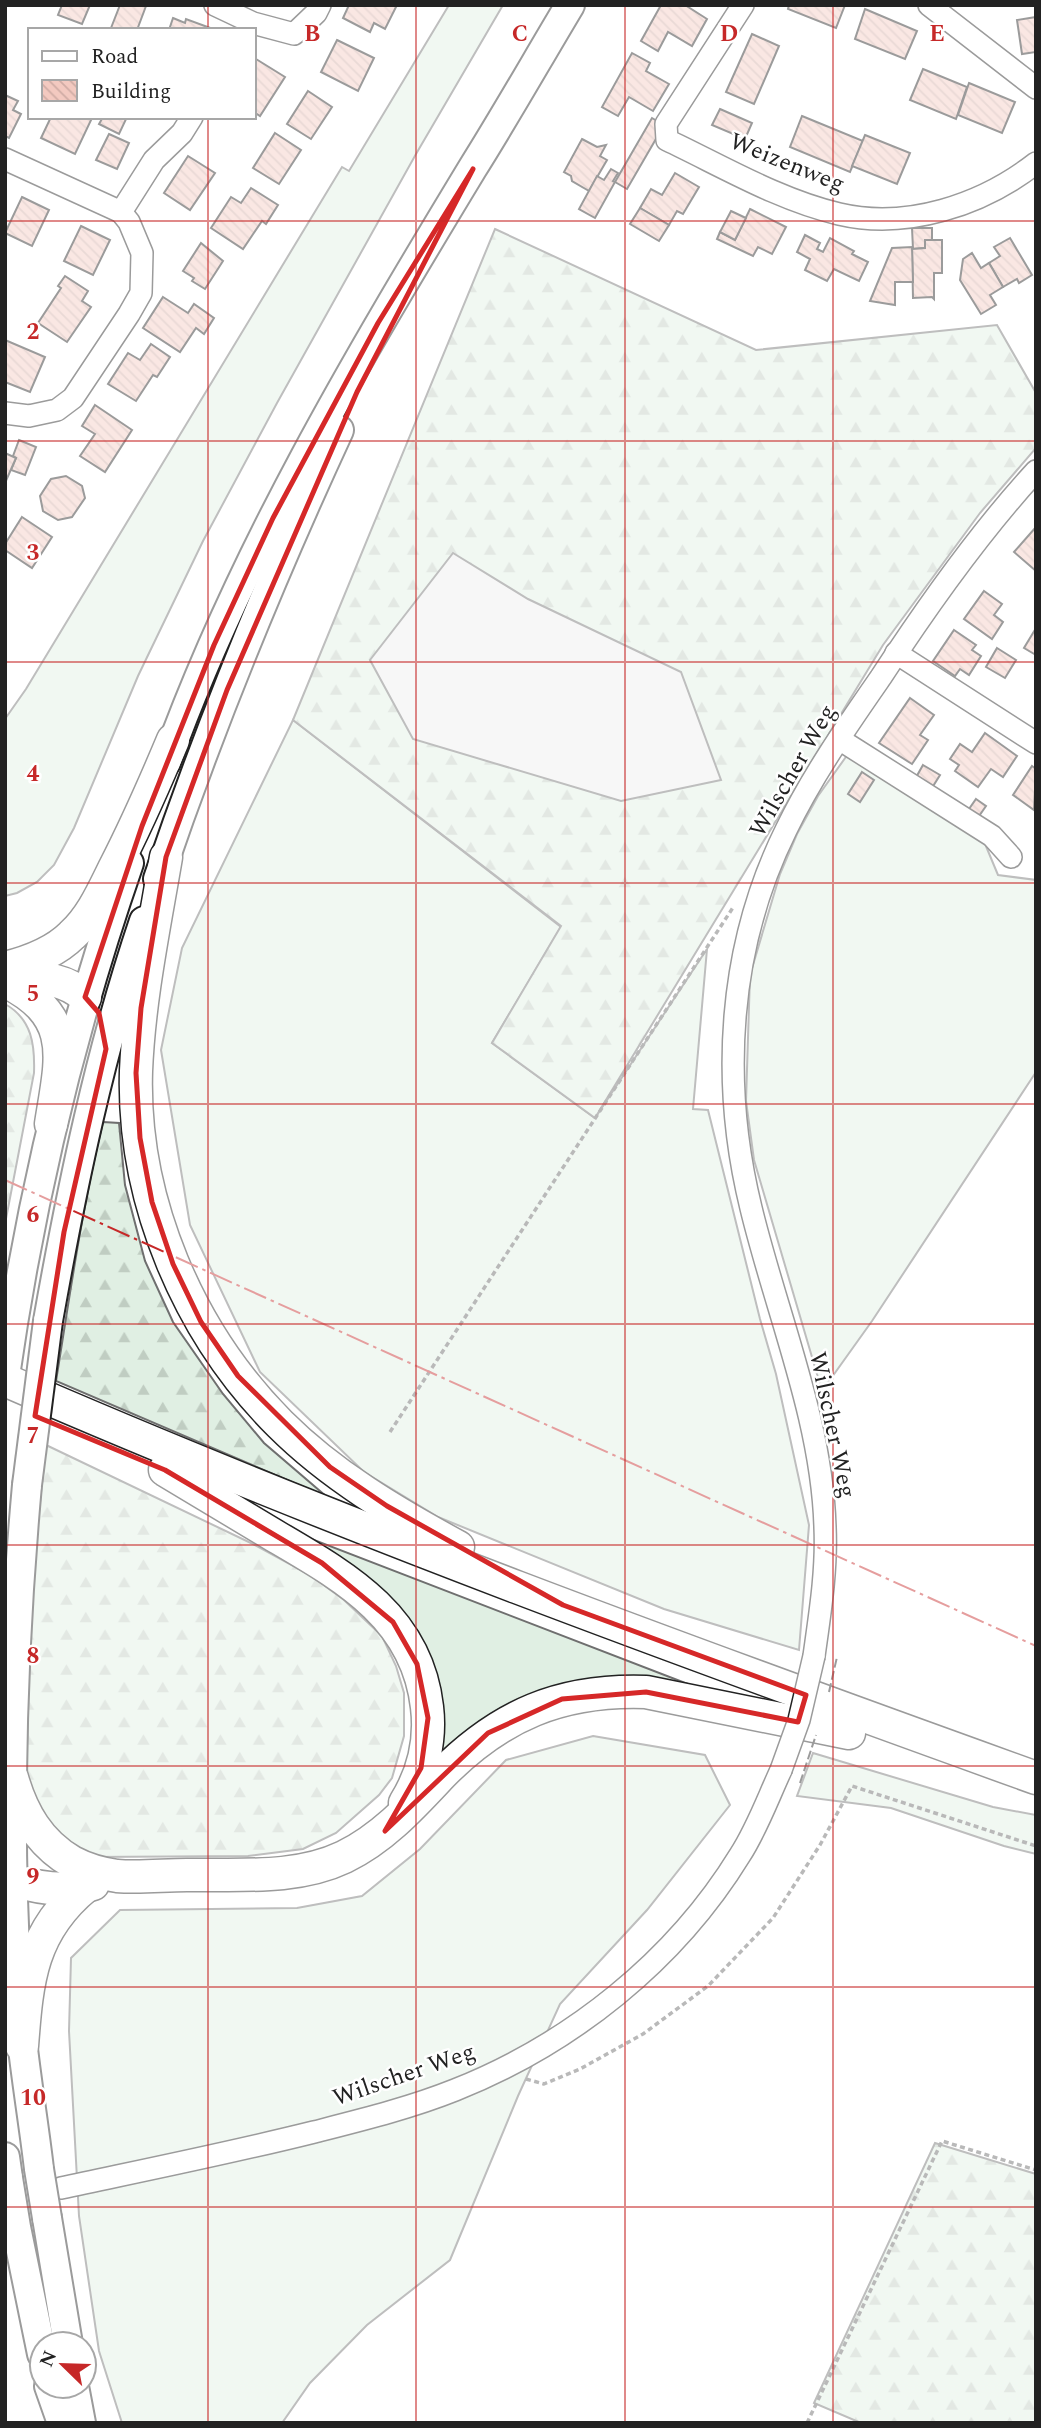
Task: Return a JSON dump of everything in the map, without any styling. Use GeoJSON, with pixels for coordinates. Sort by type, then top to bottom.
{"type":"FeatureCollection","features":[{"type":"Feature","properties":{"kind":"highway"},"geometry":{"type":"LineString","coordinates":[[5,968],[43,956],[71,936],[86,919],[103,893],[138,823],[173,740]]}},
{"type":"Feature","properties":{"kind":"highway"},"geometry":{"type":"LineString","coordinates":[[166,857],[141,1008],[136,1073],[140,1138],[152,1202],[173,1264],[201,1322],[238,1376],[281,1424],[330,1467],[398,1512],[563,1605]]}},
{"type":"Feature","properties":{"kind":"highway"},"geometry":{"type":"LineString","coordinates":[[5,974],[60,983],[85,997]]}},
{"type":"Feature","properties":{"kind":"highway"},"geometry":{"type":"LineString","coordinates":[[5,981],[36,1001],[48,1013],[56,1029],[61,1054],[51,1124]]}},
{"type":"Feature","properties":{"kind":"highway"},"geometry":{"type":"LineString","coordinates":[[5,1378],[280,1495],[563,1605],[1036,1778]]}},
{"type":"Feature","properties":{"kind":"highway"},"geometry":{"type":"LineString","coordinates":[[5,1403],[165,1471],[556,1624],[1036,1800]]}},
{"type":"Feature","properties":{"kind":"highway"},"geometry":{"type":"LineString","coordinates":[[165,1471],[347,1580],[385,1614],[407,1644],[425,1689],[427,1744],[412,1792],[385,1831]]}},
{"type":"Feature","properties":{"kind":"highway"},"geometry":{"type":"LineString","coordinates":[[9,1874],[26,1865],[97,1877],[306,1870],[347,1855],[385,1831],[466,1750],[488,1733],[535,1708],[562,1699],[608,1692],[646,1692],[849,1732]]}},
{"type":"Feature","properties":{"kind":"highway"},"geometry":{"type":"LineString","coordinates":[[12,1778],[23,1812],[44,1841],[97,1877]]}},
{"type":"Feature","properties":{"kind":"highway"},"geometry":{"type":"LineString","coordinates":[[22,2046],[28,1987],[43,1938],[54,1917],[68,1901],[97,1877]]}},
{"type":"Feature","properties":{"kind":"main road"},"geometry":{"type":"LineString","coordinates":[[5,1378],[15,1303],[51,1124],[85,997],[110,917],[173,740],[251,563],[328,413],[378,323],[570,5]]}},
{"type":"Feature","properties":{"kind":"main road"},"geometry":{"type":"LineString","coordinates":[[66,2330],[22,2046],[9,1874],[19,1569],[48,1321],[83,1140],[106,1049],[139,934],[227,690],[304,506],[357,392],[473,169]]}},
{"type":"Feature","properties":{"kind":"main road"},"geometry":{"type":"LineString","coordinates":[[85,997],[99,1013],[105,1031],[106,1049]]}},
{"type":"Feature","properties":{"kind":"main road"},"geometry":{"type":"LineString","coordinates":[[7,2167],[37,2330]]}},
{"type":"Feature","properties":{"kind":"main road"},"geometry":{"type":"LineString","coordinates":[[51,2400],[53,2423]]}},
{"type":"Feature","properties":{"kind":"main road"},"geometry":{"type":"LineString","coordinates":[[54,2400],[62,2423]]}},
{"type":"Feature","properties":{"kind":"main road"},"geometry":{"type":"LineString","coordinates":[[77,2400],[80,2423]]}},
{"type":"Feature","properties":{"kind":"street"},"geometry":{"type":"LineString","coordinates":[[215,5],[251,27],[294,34],[316,13],[320,5]]}},
{"type":"Feature","properties":{"kind":"street","name":"Weizenweg"},"geometry":{"type":"LineString","coordinates":[[743,5],[666,124],[667,140],[797,201],[842,215],[873,218],[924,216],[948,209],[1004,184],[1036,163]]}},
{"type":"Feature","properties":{"kind":"street"},"geometry":{"type":"LineString","coordinates":[[929,5],[1036,88]]}},
{"type":"Feature","properties":{"kind":"street"},"geometry":{"type":"LineString","coordinates":[[121,212],[153,160],[187,125]]}},
{"type":"Feature","properties":{"kind":"street"},"geometry":{"type":"LineString","coordinates":[[5,159],[121,212],[129,222],[142,253],[141,293],[73,398],[57,410],[29,416],[5,413]]}},
{"type":"Feature","properties":{"kind":"street","name":"Wilscher Weg"},"geometry":{"type":"LineString","coordinates":[[61,2188],[274,2142],[402,2108],[456,2090],[540,2048],[618,1995],[685,1930],[741,1854],[781,1770],[799,1720],[814,1656],[825,1564],[822,1490],[809,1417],[742,1168],[736,1127],[733,1052],[737,996],[744,952],[768,873],[804,795],[896,653],[977,541],[1036,471]]}},
{"type":"Feature","properties":{"kind":"street"},"geometry":{"type":"LineString","coordinates":[[896,653],[1036,743]]}},
{"type":"Feature","properties":{"kind":"street"},"geometry":{"type":"LineString","coordinates":[[839,738],[992,836],[1011,857]]}},
{"type":"Feature","properties":{"kind":"path"},"geometry":{"type":"LineString","coordinates":[[390,1432],[472,1302],[726,920],[738,897]]}},
{"type":"Feature","properties":{"kind":"path"},"geometry":{"type":"LineString","coordinates":[[520,2073],[524,2078],[544,2084],[580,2069],[643,2034],[708,1986],[773,1918],[820,1845],[852,1786],[1036,1846]]}},
{"type":"Feature","properties":{"kind":"path"},"geometry":{"type":"LineString","coordinates":[[807,2423],[942,2141],[1036,2170]]}},
{"type":"Feature","properties":{"kind":"highlighted area"},"geometry":{"type":"Polygon","coordinates":[[[473,169],[357,392],[227,690],[166,857],[141,1008],[136,1073],[140,1138],[152,1202],[173,1264],[201,1322],[238,1376],[330,1467],[387,1506],[563,1605],[806,1695],[798,1722],[646,1692],[562,1699],[488,1733],[385,1831],[421,1768],[428,1718],[417,1664],[393,1622],[322,1563],[165,1470],[35,1416],[64,1232],[106,1049],[99,1013],[85,997],[142,826],[214,645],[273,518],[378,323],[473,169]]]}},
{"type":"Feature","properties":{"kind":"green space"},"geometry":{"type":"Polygon","coordinates":[[[449,5],[503,5],[416,154],[203,541],[138,676],[74,828],[54,865],[37,882],[5,896],[5,719],[26,689],[342,167],[349,171],[449,5]]]}},
{"type":"Feature","properties":{"kind":"green space"},"geometry":{"type":"Polygon","coordinates":[[[495,229],[756,350],[997,325],[1036,393],[1036,448],[980,513],[883,645],[595,1118],[492,1043],[561,926],[293,720],[495,229]]]}},
{"type":"Feature","properties":{"kind":"green space"},"geometry":{"type":"Polygon","coordinates":[[[293,720],[561,927],[492,1043],[595,1118],[707,949],[693,1109],[708,1110],[776,1374],[809,1525],[799,1650],[664,1609],[438,1517],[364,1472],[260,1372],[190,1225],[161,1050],[182,948],[293,720]]]}},
{"type":"Feature","properties":{"kind":"green space"},"geometry":{"type":"Polygon","coordinates":[[[848,754],[983,839],[998,875],[1036,880],[1036,1072],[872,1321],[822,1391],[754,1160],[746,1101],[750,975],[780,874],[797,834],[818,796],[848,754]]]}},
{"type":"Feature","properties":{"kind":"green space"},"geometry":{"type":"Polygon","coordinates":[[[5,1004],[21,1017],[30,1034],[34,1073],[5,1224],[5,1004]]]}},
{"type":"Feature","properties":{"kind":"green space"},"geometry":{"type":"Polygon","coordinates":[[[103,1122],[119,1123],[125,1185],[145,1261],[173,1322],[223,1394],[264,1443],[327,1497],[56,1381],[83,1219],[103,1122]]]}},
{"type":"Feature","properties":{"kind":"green space"},"geometry":{"type":"Polygon","coordinates":[[[46,1445],[255,1545],[310,1575],[344,1600],[382,1636],[396,1666],[404,1693],[404,1736],[392,1778],[379,1795],[336,1833],[303,1849],[248,1856],[90,1857],[59,1844],[26,1784],[31,1588],[46,1445]]]}},
{"type":"Feature","properties":{"kind":"green space"},"geometry":{"type":"Polygon","coordinates":[[[270,1523],[719,1696],[613,1681],[438,1771],[432,1675],[270,1523]]]}},
{"type":"Feature","properties":{"kind":"green space"},"geometry":{"type":"Polygon","coordinates":[[[593,1736],[705,1755],[730,1805],[647,1910],[560,2004],[518,2096],[450,2260],[367,2325],[310,2383],[282,2423],[122,2423],[99,2351],[79,2216],[69,2031],[71,1958],[120,1910],[297,1908],[362,1896],[420,1849],[506,1760],[593,1736]]]}},
{"type":"Feature","properties":{"kind":"green space"},"geometry":{"type":"Polygon","coordinates":[[[813,1753],[993,1807],[1036,1815],[1036,1854],[891,1808],[797,1796],[813,1753]]]}},
{"type":"Feature","properties":{"kind":"green space"},"geometry":{"type":"Polygon","coordinates":[[[935,2143],[1036,2174],[1036,2423],[861,2423],[814,2403],[935,2143]]]}},
{"type":"Feature","properties":{"kind":"shaded area"},"geometry":{"type":"Polygon","coordinates":[[[453,553],[528,599],[681,672],[721,780],[621,801],[413,739],[370,660],[453,553]]]}},
{"type":"Feature","properties":{"kind":"building"},"geometry":{"type":"Polygon","coordinates":[[[62,5],[90,5],[82,24],[58,15],[62,5]]]}},
{"type":"Feature","properties":{"kind":"building"},"geometry":{"type":"Polygon","coordinates":[[[120,5],[146,6],[138,28],[111,28],[120,5]]]}},
{"type":"Feature","properties":{"kind":"building"},"geometry":{"type":"Polygon","coordinates":[[[349,5],[397,5],[385,29],[374,23],[370,32],[343,18],[349,5]]]}},
{"type":"Feature","properties":{"kind":"building"},"geometry":{"type":"Polygon","coordinates":[[[661,5],[685,5],[707,19],[692,46],[668,32],[658,51],[641,41],[661,5]]]}},
{"type":"Feature","properties":{"kind":"building"},"geometry":{"type":"Polygon","coordinates":[[[789,5],[845,5],[836,28],[788,9],[789,5]]]}},
{"type":"Feature","properties":{"kind":"building"},"geometry":{"type":"Polygon","coordinates":[[[865,9],[917,31],[905,59],[855,39],[865,9]]]}},
{"type":"Feature","properties":{"kind":"building"},"geometry":{"type":"Polygon","coordinates":[[[1036,17],[1036,52],[1022,54],[1017,20],[1036,17]]]}},
{"type":"Feature","properties":{"kind":"building"},"geometry":{"type":"Polygon","coordinates":[[[173,18],[185,23],[186,19],[210,28],[170,28],[173,18]]]}},
{"type":"Feature","properties":{"kind":"building"},"geometry":{"type":"Polygon","coordinates":[[[752,34],[779,46],[754,104],[726,92],[752,34]]]}},
{"type":"Feature","properties":{"kind":"building"},"geometry":{"type":"Polygon","coordinates":[[[337,40],[374,58],[358,91],[321,72],[337,40]]]}},
{"type":"Feature","properties":{"kind":"building"},"geometry":{"type":"Polygon","coordinates":[[[632,53],[650,63],[646,71],[669,84],[653,111],[629,97],[618,116],[602,107],[632,53]]]}},
{"type":"Feature","properties":{"kind":"building"},"geometry":{"type":"Polygon","coordinates":[[[256,59],[285,77],[260,116],[256,113],[256,59]]]}},
{"type":"Feature","properties":{"kind":"building"},"geometry":{"type":"Polygon","coordinates":[[[923,69],[967,87],[956,119],[910,100],[923,69]]]}},
{"type":"Feature","properties":{"kind":"building"},"geometry":{"type":"Polygon","coordinates":[[[969,83],[1015,102],[1002,133],[958,115],[969,83]]]}},
{"type":"Feature","properties":{"kind":"building"},"geometry":{"type":"Polygon","coordinates":[[[308,91],[332,107],[311,139],[287,124],[308,91]]]}},
{"type":"Feature","properties":{"kind":"building"},"geometry":{"type":"Polygon","coordinates":[[[5,95],[18,101],[13,110],[21,114],[9,138],[5,136],[5,95]]]}},
{"type":"Feature","properties":{"kind":"building"},"geometry":{"type":"Polygon","coordinates":[[[720,109],[752,123],[745,139],[712,125],[720,109]]]}},
{"type":"Feature","properties":{"kind":"building"},"geometry":{"type":"Polygon","coordinates":[[[802,116],[863,141],[850,172],[790,147],[802,116]]]}},
{"type":"Feature","properties":{"kind":"building"},"geometry":{"type":"Polygon","coordinates":[[[652,118],[664,125],[627,189],[615,182],[652,118]]]}},
{"type":"Feature","properties":{"kind":"building"},"geometry":{"type":"Polygon","coordinates":[[[50,119],[92,119],[75,154],[41,138],[50,119]]]}},
{"type":"Feature","properties":{"kind":"building"},"geometry":{"type":"Polygon","coordinates":[[[102,119],[126,119],[119,134],[99,124],[102,119]]]}},
{"type":"Feature","properties":{"kind":"building"},"geometry":{"type":"Polygon","coordinates":[[[275,133],[301,150],[279,184],[253,168],[275,133]]]}},
{"type":"Feature","properties":{"kind":"building"},"geometry":{"type":"Polygon","coordinates":[[[109,134],[129,143],[117,169],[96,160],[109,134]]]}},
{"type":"Feature","properties":{"kind":"building"},"geometry":{"type":"Polygon","coordinates":[[[865,135],[910,153],[897,184],[852,166],[865,135]]]}},
{"type":"Feature","properties":{"kind":"building"},"geometry":{"type":"Polygon","coordinates":[[[582,139],[597,147],[606,145],[600,156],[607,160],[589,191],[572,181],[571,176],[564,172],[582,139]]]}},
{"type":"Feature","properties":{"kind":"building"},"geometry":{"type":"Polygon","coordinates":[[[188,156],[215,173],[190,210],[164,193],[188,156]]]}},
{"type":"Feature","properties":{"kind":"building"},"geometry":{"type":"Polygon","coordinates":[[[611,169],[618,173],[595,218],[579,209],[597,176],[604,180],[611,169]]]}},
{"type":"Feature","properties":{"kind":"building"},"geometry":{"type":"Polygon","coordinates":[[[675,173],[699,187],[683,214],[677,211],[669,225],[640,208],[651,189],[662,195],[675,173]]]}},
{"type":"Feature","properties":{"kind":"building"},"geometry":{"type":"Polygon","coordinates":[[[251,188],[278,205],[266,224],[262,221],[243,249],[211,228],[231,197],[241,203],[251,188]]]}},
{"type":"Feature","properties":{"kind":"building"},"geometry":{"type":"Polygon","coordinates":[[[22,197],[49,210],[32,246],[5,233],[22,197]]]}},
{"type":"Feature","properties":{"kind":"building"},"geometry":{"type":"Polygon","coordinates":[[[640,208],[669,225],[659,241],[630,224],[640,208]]]}},
{"type":"Feature","properties":{"kind":"building"},"geometry":{"type":"Polygon","coordinates":[[[750,209],[786,227],[772,254],[758,247],[753,256],[717,239],[720,232],[735,240],[750,209]]]}},
{"type":"Feature","properties":{"kind":"building"},"geometry":{"type":"Polygon","coordinates":[[[731,211],[746,218],[735,240],[720,232],[731,211]]]}},
{"type":"Feature","properties":{"kind":"building"},"geometry":{"type":"Polygon","coordinates":[[[81,226],[110,240],[93,275],[64,261],[81,226]]]}},
{"type":"Feature","properties":{"kind":"building"},"geometry":{"type":"Polygon","coordinates":[[[912,228],[932,228],[932,240],[925,240],[925,248],[913,249],[912,228]]]}},
{"type":"Feature","properties":{"kind":"building"},"geometry":{"type":"Polygon","coordinates":[[[805,235],[820,243],[817,249],[823,252],[830,238],[868,262],[859,281],[834,269],[827,281],[805,270],[810,259],[797,252],[805,235]]]}},
{"type":"Feature","properties":{"kind":"building"},"geometry":{"type":"Polygon","coordinates":[[[1010,238],[1032,275],[1019,283],[1017,279],[1003,287],[989,263],[1000,256],[994,247],[1010,238]]]}},
{"type":"Feature","properties":{"kind":"building"},"geometry":{"type":"Polygon","coordinates":[[[925,240],[942,240],[942,273],[934,273],[934,299],[913,298],[912,249],[925,248],[925,240]]]}},
{"type":"Feature","properties":{"kind":"building"},"geometry":{"type":"Polygon","coordinates":[[[201,243],[223,261],[205,289],[183,271],[201,243]]]}},
{"type":"Feature","properties":{"kind":"building"},"geometry":{"type":"Polygon","coordinates":[[[912,247],[913,282],[895,282],[895,305],[870,301],[892,248],[912,247]]]}},
{"type":"Feature","properties":{"kind":"building"},"geometry":{"type":"Polygon","coordinates":[[[972,253],[981,268],[989,263],[1003,287],[990,295],[996,305],[981,314],[960,280],[963,259],[972,253]]]}},
{"type":"Feature","properties":{"kind":"building"},"geometry":{"type":"Polygon","coordinates":[[[65,276],[88,291],[82,301],[91,307],[67,342],[38,323],[61,288],[58,286],[65,276]]]}},
{"type":"Feature","properties":{"kind":"building"},"geometry":{"type":"Polygon","coordinates":[[[163,297],[188,313],[194,304],[214,318],[204,334],[196,328],[180,352],[143,328],[163,297]]]}},
{"type":"Feature","properties":{"kind":"building"},"geometry":{"type":"Polygon","coordinates":[[[5,340],[45,357],[30,392],[5,382],[5,340]]]}},
{"type":"Feature","properties":{"kind":"building"},"geometry":{"type":"Polygon","coordinates":[[[151,344],[170,357],[157,377],[153,375],[136,401],[108,384],[128,353],[140,360],[151,344]]]}},
{"type":"Feature","properties":{"kind":"building"},"geometry":{"type":"Polygon","coordinates":[[[95,405],[132,430],[105,472],[80,456],[95,434],[82,426],[95,405]]]}},
{"type":"Feature","properties":{"kind":"building"},"geometry":{"type":"Polygon","coordinates":[[[19,440],[36,447],[25,475],[11,470],[19,440]]]}},
{"type":"Feature","properties":{"kind":"building"},"geometry":{"type":"Polygon","coordinates":[[[5,453],[16,458],[5,483],[5,453]]]}},
{"type":"Feature","properties":{"kind":"building"},"geometry":{"type":"Polygon","coordinates":[[[66,476],[82,486],[85,498],[72,517],[58,520],[43,511],[40,496],[51,479],[66,476]]]}},
{"type":"Feature","properties":{"kind":"building"},"geometry":{"type":"Polygon","coordinates":[[[22,517],[52,537],[32,568],[5,550],[5,544],[22,517]]]}},
{"type":"Feature","properties":{"kind":"building"},"geometry":{"type":"Polygon","coordinates":[[[1036,527],[1036,571],[1014,552],[1036,527]]]}},
{"type":"Feature","properties":{"kind":"building"},"geometry":{"type":"Polygon","coordinates":[[[984,591],[1002,604],[994,615],[1003,622],[992,639],[964,619],[984,591]]]}},
{"type":"Feature","properties":{"kind":"building"},"geometry":{"type":"Polygon","coordinates":[[[1036,628],[1036,655],[1024,648],[1036,628]]]}},
{"type":"Feature","properties":{"kind":"building"},"geometry":{"type":"Polygon","coordinates":[[[954,630],[976,645],[972,650],[981,656],[969,675],[960,669],[955,676],[933,661],[954,630]]]}},
{"type":"Feature","properties":{"kind":"building"},"geometry":{"type":"Polygon","coordinates":[[[997,648],[1016,660],[1005,678],[986,667],[997,648]]]}},
{"type":"Feature","properties":{"kind":"building"},"geometry":{"type":"Polygon","coordinates":[[[910,698],[934,715],[920,735],[928,740],[912,764],[879,743],[910,698]]]}},
{"type":"Feature","properties":{"kind":"building"},"geometry":{"type":"Polygon","coordinates":[[[985,733],[1017,756],[1003,777],[991,769],[978,787],[955,771],[959,765],[950,759],[960,744],[972,752],[985,733]]]}},
{"type":"Feature","properties":{"kind":"building"},"geometry":{"type":"Polygon","coordinates":[[[923,765],[940,775],[930,791],[914,781],[923,765]]]}},
{"type":"Feature","properties":{"kind":"building"},"geometry":{"type":"Polygon","coordinates":[[[1032,766],[1036,769],[1034,810],[1013,795],[1032,766]]]}},
{"type":"Feature","properties":{"kind":"building"},"geometry":{"type":"Polygon","coordinates":[[[862,772],[874,780],[860,802],[848,794],[862,772]]]}},
{"type":"Feature","properties":{"kind":"building"},"geometry":{"type":"Polygon","coordinates":[[[976,799],[986,806],[979,816],[969,809],[976,799]]]}},
{"type":"Feature","properties":{"kind":"fence"},"geometry":{"type":"LineString","coordinates":[[829,1692],[837,1657]]}},
{"type":"Feature","properties":{"kind":"fence"},"geometry":{"type":"LineString","coordinates":[[800,1783],[816,1735]]}},
{"type":"Feature","properties":{"kind":"power"},"geometry":{"type":"LineString","coordinates":[[5,1180],[1036,1646]]}}]}
